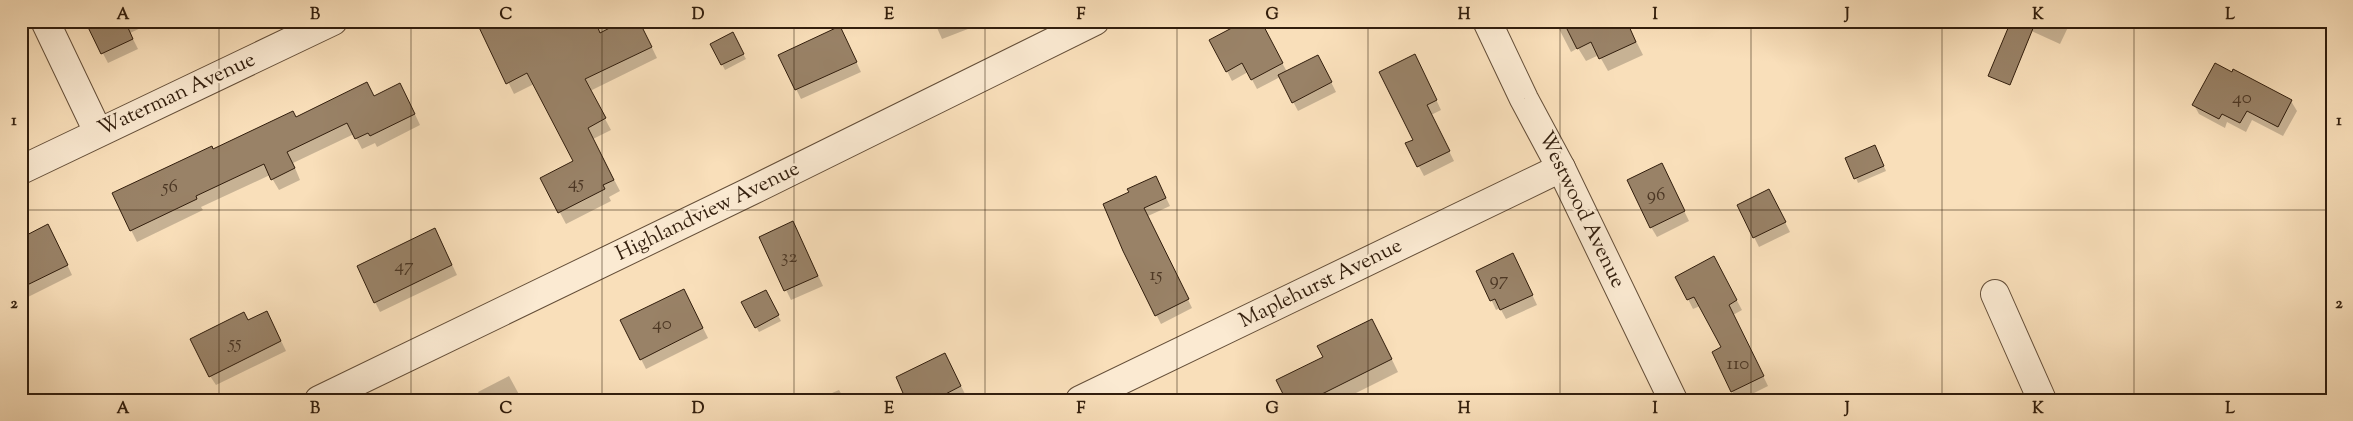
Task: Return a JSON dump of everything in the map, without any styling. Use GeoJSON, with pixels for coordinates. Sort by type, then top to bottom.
{"type":"FeatureCollection","features":[{"type":"Feature","properties":{"kind":"street"},"geometry":{"type":"LineString","coordinates":[[45,21],[98,132]]}},
{"type":"Feature","properties":{"kind":"street","name":"Waterman Avenue"},"geometry":{"type":"LineString","coordinates":[[21,170],[333,21]]}},
{"type":"Feature","properties":{"kind":"street","name":"Highlandview Avenue"},"geometry":{"type":"LineString","coordinates":[[319,400],[751,192],[1095,21]]}},
{"type":"Feature","properties":{"kind":"street","name":"Westwood Avenue"},"geometry":{"type":"LineString","coordinates":[[1487,21],[1524,99],[1561,168],[1673,400]]}},
{"type":"Feature","properties":{"kind":"street","name":"Maplehurst Avenue"},"geometry":{"type":"LineString","coordinates":[[1080,400],[1561,168]]}},
{"type":"Feature","properties":{"kind":"street"},"geometry":{"type":"LineString","coordinates":[[1995,294],[2042,400]]}},
{"type":"Feature","properties":{"kind":"building"},"geometry":{"type":"Polygon","coordinates":[[[85,21],[125,21],[133,39],[101,54],[85,21]]]}},
{"type":"Feature","properties":{"kind":"building"},"geometry":{"type":"Polygon","coordinates":[[[476,21],[595,21],[600,33],[623,21],[639,21],[652,47],[585,79],[606,118],[588,128],[614,180],[603,185],[605,189],[558,213],[540,178],[573,161],[527,73],[506,84],[476,21]]]}},
{"type":"Feature","properties":{"kind":"building"},"geometry":{"type":"Polygon","coordinates":[[[1245,21],[1261,21],[1283,63],[1251,80],[1242,63],[1226,72],[1209,40],[1245,21]]]}},
{"type":"Feature","properties":{"kind":"building"},"geometry":{"type":"Polygon","coordinates":[[[1563,21],[1635,21],[1628,24],[1636,42],[1599,59],[1591,42],[1577,49],[1563,21]]]}},
{"type":"Feature","properties":{"kind":"building"},"geometry":{"type":"Polygon","coordinates":[[[2011,21],[2036,21],[2010,85],[1988,76],[2011,21]]]}},
{"type":"Feature","properties":{"kind":"building"},"geometry":{"type":"Polygon","coordinates":[[[840,26],[857,62],[795,90],[778,55],[840,26]]]}},
{"type":"Feature","properties":{"kind":"building"},"geometry":{"type":"Polygon","coordinates":[[[733,32],[744,54],[721,65],[710,44],[733,32]]]}},
{"type":"Feature","properties":{"kind":"building"},"geometry":{"type":"Polygon","coordinates":[[[1415,54],[1437,100],[1427,105],[1450,151],[1417,167],[1405,143],[1413,140],[1379,72],[1415,54]]]}},
{"type":"Feature","properties":{"kind":"building"},"geometry":{"type":"Polygon","coordinates":[[[1318,55],[1332,82],[1292,103],[1278,75],[1318,55]]]}},
{"type":"Feature","properties":{"kind":"building"},"geometry":{"type":"Polygon","coordinates":[[[2215,63],[2232,72],[2233,69],[2292,100],[2278,127],[2247,111],[2240,123],[2222,114],[2219,119],[2192,105],[2215,63]]]}},
{"type":"Feature","properties":{"kind":"building"},"geometry":{"type":"Polygon","coordinates":[[[367,82],[374,96],[400,83],[415,114],[370,136],[368,133],[355,139],[347,123],[287,152],[295,168],[271,180],[264,164],[196,196],[197,199],[130,231],[112,193],[212,146],[213,149],[293,111],[296,117],[367,82]]]}},
{"type":"Feature","properties":{"kind":"building"},"geometry":{"type":"Polygon","coordinates":[[[1875,145],[1884,166],[1854,179],[1845,158],[1875,145]]]}},
{"type":"Feature","properties":{"kind":"building"},"geometry":{"type":"Polygon","coordinates":[[[1662,163],[1685,211],[1650,228],[1627,180],[1662,163]]]}},
{"type":"Feature","properties":{"kind":"building"},"geometry":{"type":"Polygon","coordinates":[[[1156,176],[1166,198],[1144,208],[1189,299],[1155,316],[1123,251],[1103,204],[1129,192],[1127,189],[1156,176]]]}},
{"type":"Feature","properties":{"kind":"building"},"geometry":{"type":"Polygon","coordinates":[[[1769,189],[1786,222],[1753,238],[1737,205],[1769,189]]]}},
{"type":"Feature","properties":{"kind":"building"},"geometry":{"type":"Polygon","coordinates":[[[793,221],[818,276],[784,291],[759,237],[793,221]]]}},
{"type":"Feature","properties":{"kind":"building"},"geometry":{"type":"Polygon","coordinates":[[[48,224],[68,265],[21,288],[21,238],[48,224]]]}},
{"type":"Feature","properties":{"kind":"building"},"geometry":{"type":"Polygon","coordinates":[[[435,228],[452,265],[374,303],[357,266],[435,228]]]}},
{"type":"Feature","properties":{"kind":"building"},"geometry":{"type":"Polygon","coordinates":[[[1513,253],[1533,295],[1500,310],[1495,299],[1490,301],[1476,271],[1513,253]]]}},
{"type":"Feature","properties":{"kind":"building"},"geometry":{"type":"Polygon","coordinates":[[[1714,256],[1737,300],[1729,305],[1764,376],[1731,392],[1712,352],[1721,347],[1694,297],[1687,300],[1675,277],[1714,256]]]}},
{"type":"Feature","properties":{"kind":"building"},"geometry":{"type":"Polygon","coordinates":[[[684,289],[703,328],[640,360],[620,320],[684,289]]]}},
{"type":"Feature","properties":{"kind":"building"},"geometry":{"type":"Polygon","coordinates":[[[766,290],[779,315],[755,328],[741,302],[766,290]]]}},
{"type":"Feature","properties":{"kind":"building"},"geometry":{"type":"Polygon","coordinates":[[[267,311],[281,341],[209,377],[190,339],[244,312],[248,320],[267,311]]]}},
{"type":"Feature","properties":{"kind":"building"},"geometry":{"type":"Polygon","coordinates":[[[1372,319],[1392,359],[1310,400],[1286,400],[1276,380],[1323,357],[1317,346],[1372,319]]]}},
{"type":"Feature","properties":{"kind":"building"},"geometry":{"type":"Polygon","coordinates":[[[945,353],[961,386],[934,400],[906,400],[896,377],[945,353]]]}}]}
